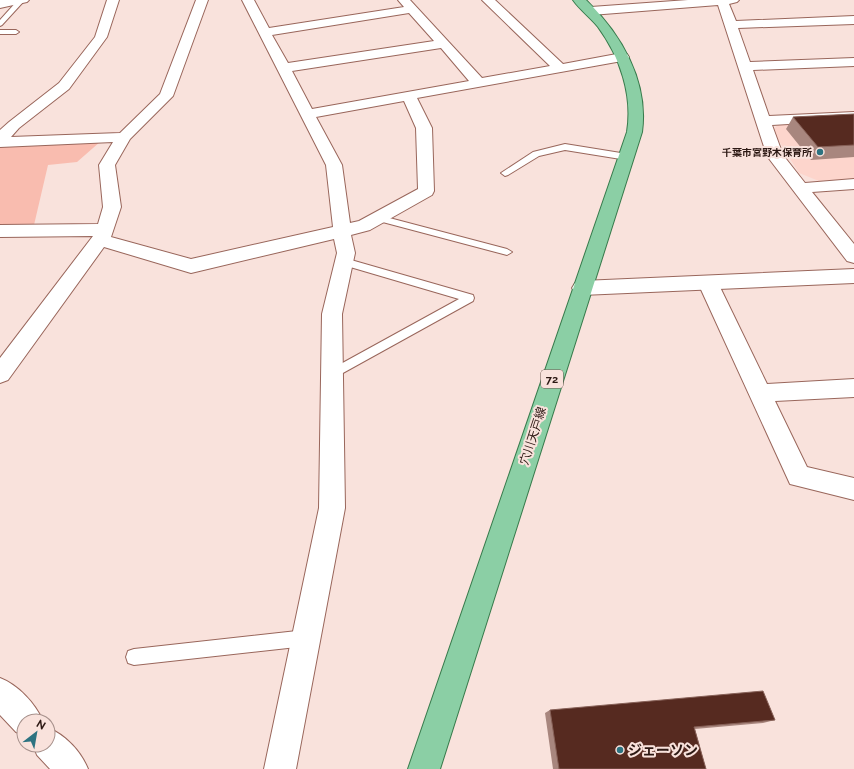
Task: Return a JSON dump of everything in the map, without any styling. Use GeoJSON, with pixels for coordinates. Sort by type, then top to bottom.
{"type":"FeatureCollection","features":[{"type":"Feature","properties":{"kind":"main road","name":"穴川天戸線"},"geometry":{"type":"LineString","coordinates":[[424,769],[582,288],[627,157],[636,118],[635,96],[631,76],[615,42],[585,5]]}},
{"type":"Feature","properties":{"kind":"street"},"geometry":{"type":"LineString","coordinates":[[0,139],[14,125],[64,86],[101,37],[113,0]]}},
{"type":"Feature","properties":{"kind":"street"},"geometry":{"type":"LineString","coordinates":[[0,374],[102,235],[112,207],[107,165],[124,137],[166,96],[202,0]]}},
{"type":"Feature","properties":{"kind":"street"},"geometry":{"type":"LineString","coordinates":[[488,0],[560,68]]}},
{"type":"Feature","properties":{"kind":"street"},"geometry":{"type":"LineString","coordinates":[[0,4],[22,1]]}},
{"type":"Feature","properties":{"kind":"street"},"geometry":{"type":"LineString","coordinates":[[253,1],[265,32],[334,165],[346,253],[332,314],[332,508],[280,769]]}},
{"type":"Feature","properties":{"kind":"street"},"geometry":{"type":"LineString","coordinates":[[585,5],[728,1],[732,25],[775,156],[854,257]]}},
{"type":"Feature","properties":{"kind":"street"},"geometry":{"type":"LineString","coordinates":[[265,32],[408,4],[478,82]]}},
{"type":"Feature","properties":{"kind":"street"},"geometry":{"type":"LineString","coordinates":[[732,25],[854,20]]}},
{"type":"Feature","properties":{"kind":"street"},"geometry":{"type":"LineString","coordinates":[[284,68],[443,44]]}},
{"type":"Feature","properties":{"kind":"street"},"geometry":{"type":"LineString","coordinates":[[308,114],[622,57]]}},
{"type":"Feature","properties":{"kind":"street"},"geometry":{"type":"LineString","coordinates":[[746,66],[854,62]]}},
{"type":"Feature","properties":{"kind":"street"},"geometry":{"type":"LineString","coordinates":[[0,230],[102,235],[191,266],[364,226],[426,191],[424,128],[408,95]]}},
{"type":"Feature","properties":{"kind":"street"},"geometry":{"type":"LineString","coordinates":[[764,120],[854,116]]}},
{"type":"Feature","properties":{"kind":"street"},"geometry":{"type":"LineString","coordinates":[[0,142],[124,137]]}},
{"type":"Feature","properties":{"kind":"street"},"geometry":{"type":"LineString","coordinates":[[800,188],[854,184]]}},
{"type":"Feature","properties":{"kind":"street"},"geometry":{"type":"LineString","coordinates":[[582,288],[854,276]]}},
{"type":"Feature","properties":{"kind":"street"},"geometry":{"type":"LineString","coordinates":[[708,283],[799,476],[854,489]]}},
{"type":"Feature","properties":{"kind":"street"},"geometry":{"type":"LineString","coordinates":[[760,393],[854,388]]}},
{"type":"Feature","properties":{"kind":"street"},"geometry":{"type":"LineString","coordinates":[[0,693],[19,713]]}},
{"type":"Feature","properties":{"kind":"street"},"geometry":{"type":"LineString","coordinates":[[56,752],[72,769]]}},
{"type":"Feature","properties":{"kind":"lane"},"geometry":{"type":"LineString","coordinates":[[0,24],[22,1]]}},
{"type":"Feature","properties":{"kind":"lane"},"geometry":{"type":"LineString","coordinates":[[0,32],[16,32]]}},
{"type":"Feature","properties":{"kind":"lane"},"geometry":{"type":"LineString","coordinates":[[505,173],[536,154],[565,147],[627,157]]}},
{"type":"Feature","properties":{"kind":"lane"},"geometry":{"type":"LineString","coordinates":[[378,218],[507,252]]}},
{"type":"Feature","properties":{"kind":"lane"},"geometry":{"type":"LineString","coordinates":[[332,374],[469,298],[344,262]]}},
{"type":"Feature","properties":{"kind":"lane"},"geometry":{"type":"LineString","coordinates":[[134,657],[306,638]]}},
{"type":"Feature","properties":{"kind":"shaded area","name":"千葉市宮野木保育所"},"geometry":{"type":"Polygon","coordinates":[[[854,121],[854,179],[819,181],[799,173],[772,130],[778,125],[854,121]]]}},
{"type":"Feature","properties":{"kind":"shaded area"},"geometry":{"type":"Polygon","coordinates":[[[101,141],[77,162],[48,165],[34,225],[0,226],[0,146],[101,141]]]}},
{"type":"Feature","properties":{"kind":"building"},"geometry":{"type":"Polygon","coordinates":[[[854,114],[854,145],[818,147],[793,117],[854,114]]]}},
{"type":"Feature","properties":{"kind":"building","name":"ジェーソン"},"geometry":{"type":"Polygon","coordinates":[[[763,691],[775,720],[694,727],[706,769],[559,769],[550,710],[763,691]]]}},
{"type":"Feature","properties":{"kind":"place","name":"千葉市宮野木保育所"},"geometry":{"type":"Point","coordinates":[820,152]}},
{"type":"Feature","properties":{"kind":"place","name":"ジェーソン"},"geometry":{"type":"Point","coordinates":[620,750]}}]}
